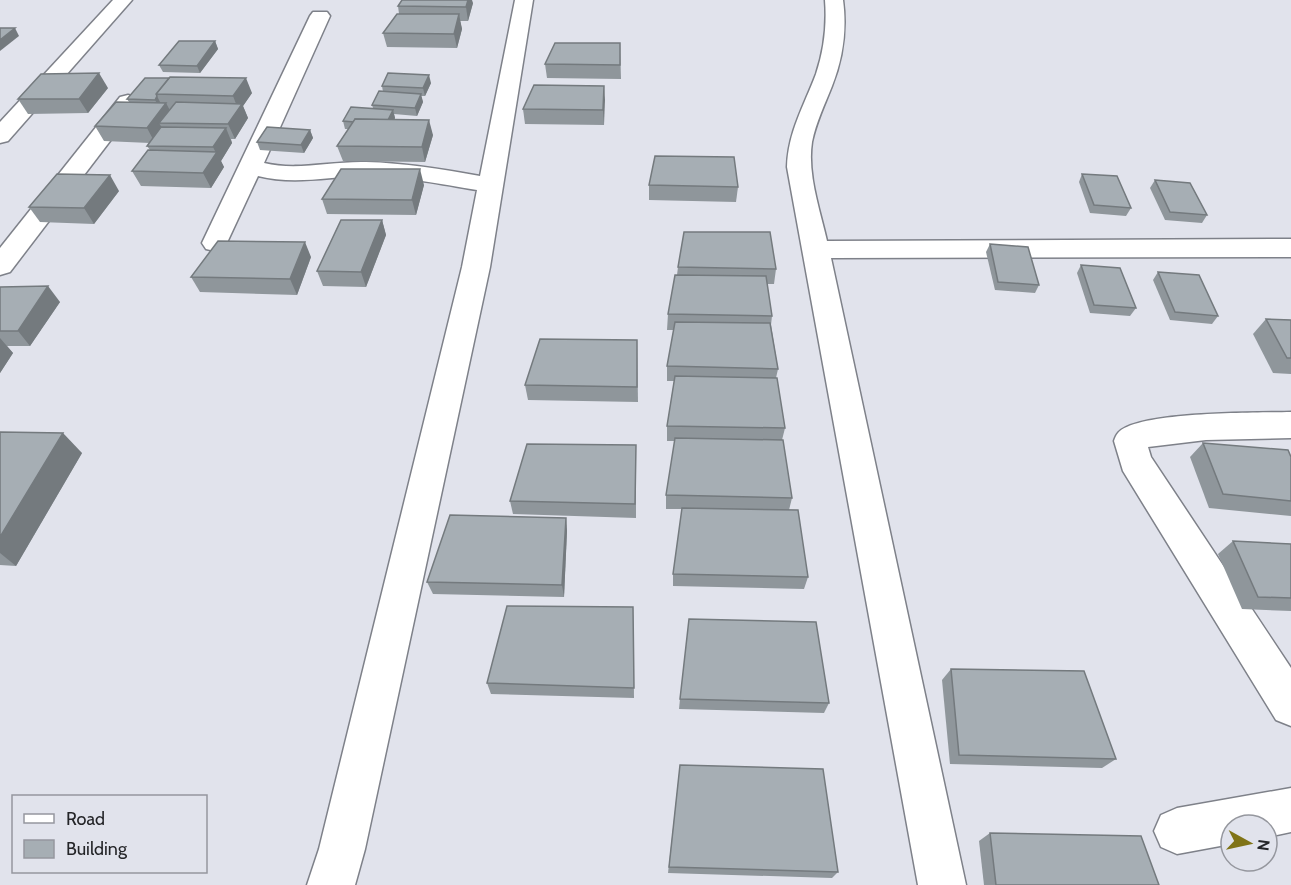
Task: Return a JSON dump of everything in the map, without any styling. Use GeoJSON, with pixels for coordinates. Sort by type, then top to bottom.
{"type":"FeatureCollection","features":[{"type":"Feature","properties":{"kind":"street"},"geometry":{"type":"LineString","coordinates":[[0,136],[59,68],[123,0]]}},
{"type":"Feature","properties":{"kind":"street"},"geometry":{"type":"LineString","coordinates":[[331,885],[342,849],[476,267],[524,0]]}},
{"type":"Feature","properties":{"kind":"street"},"geometry":{"type":"LineString","coordinates":[[834,0],[833,46],[827,72],[803,127],[798,156],[942,885]]}},
{"type":"Feature","properties":{"kind":"street"},"geometry":{"type":"LineString","coordinates":[[215,243],[320,16]]}},
{"type":"Feature","properties":{"kind":"street"},"geometry":{"type":"LineString","coordinates":[[0,266],[131,97]]}},
{"type":"Feature","properties":{"kind":"street"},"geometry":{"type":"LineString","coordinates":[[249,166],[302,173],[365,169],[432,175],[490,185]]}},
{"type":"Feature","properties":{"kind":"street"},"geometry":{"type":"LineString","coordinates":[[816,250],[1291,248]]}},
{"type":"Feature","properties":{"kind":"street"},"geometry":{"type":"LineString","coordinates":[[1291,425],[1216,427],[1160,432],[1136,436],[1130,441],[1135,461],[1291,705]]}},
{"type":"Feature","properties":{"kind":"street"},"geometry":{"type":"LineString","coordinates":[[1178,831],[1291,810]]}},
{"type":"Feature","properties":{"kind":"building"},"geometry":{"type":"Polygon","coordinates":[[[402,0],[468,0],[466,7],[398,6],[402,0]]]}},
{"type":"Feature","properties":{"kind":"building"},"geometry":{"type":"Polygon","coordinates":[[[397,14],[459,14],[454,34],[383,33],[397,14]]]}},
{"type":"Feature","properties":{"kind":"building"},"geometry":{"type":"Polygon","coordinates":[[[0,28],[15,28],[0,40],[0,28]]]}},
{"type":"Feature","properties":{"kind":"building"},"geometry":{"type":"Polygon","coordinates":[[[179,41],[215,41],[197,66],[159,65],[179,41]]]}},
{"type":"Feature","properties":{"kind":"building"},"geometry":{"type":"Polygon","coordinates":[[[555,43],[620,43],[620,65],[545,64],[555,43]]]}},
{"type":"Feature","properties":{"kind":"building"},"geometry":{"type":"Polygon","coordinates":[[[99,73],[79,99],[18,99],[41,74],[99,73]]]}},
{"type":"Feature","properties":{"kind":"building"},"geometry":{"type":"Polygon","coordinates":[[[388,73],[429,75],[423,88],[382,86],[388,73]]]}},
{"type":"Feature","properties":{"kind":"building"},"geometry":{"type":"Polygon","coordinates":[[[170,77],[246,78],[233,96],[156,94],[170,77]]]}},
{"type":"Feature","properties":{"kind":"building"},"geometry":{"type":"Polygon","coordinates":[[[145,78],[169,78],[156,94],[155,100],[127,99],[145,78]]]}},
{"type":"Feature","properties":{"kind":"building"},"geometry":{"type":"Polygon","coordinates":[[[534,85],[604,86],[603,110],[523,109],[534,85]]]}},
{"type":"Feature","properties":{"kind":"building"},"geometry":{"type":"Polygon","coordinates":[[[379,91],[421,94],[415,108],[372,105],[379,91]]]}},
{"type":"Feature","properties":{"kind":"building"},"geometry":{"type":"Polygon","coordinates":[[[116,102],[166,103],[147,128],[95,126],[116,102]]]}},
{"type":"Feature","properties":{"kind":"building"},"geometry":{"type":"Polygon","coordinates":[[[176,102],[242,104],[228,124],[159,123],[176,102]]]}},
{"type":"Feature","properties":{"kind":"building"},"geometry":{"type":"Polygon","coordinates":[[[351,107],[393,110],[388,120],[343,121],[351,107]]]}},
{"type":"Feature","properties":{"kind":"building"},"geometry":{"type":"Polygon","coordinates":[[[355,119],[429,120],[422,147],[337,146],[355,119]]]}},
{"type":"Feature","properties":{"kind":"building"},"geometry":{"type":"Polygon","coordinates":[[[161,127],[226,128],[213,147],[147,146],[161,127]]]}},
{"type":"Feature","properties":{"kind":"building"},"geometry":{"type":"Polygon","coordinates":[[[267,127],[310,130],[301,145],[257,142],[267,127]]]}},
{"type":"Feature","properties":{"kind":"building"},"geometry":{"type":"Polygon","coordinates":[[[148,150],[217,152],[203,173],[132,171],[148,150]]]}},
{"type":"Feature","properties":{"kind":"building"},"geometry":{"type":"Polygon","coordinates":[[[655,156],[734,157],[738,187],[649,185],[655,156]]]}},
{"type":"Feature","properties":{"kind":"building"},"geometry":{"type":"Polygon","coordinates":[[[341,169],[420,169],[412,200],[322,199],[341,169]]]}},
{"type":"Feature","properties":{"kind":"building"},"geometry":{"type":"Polygon","coordinates":[[[57,174],[110,175],[84,208],[29,207],[57,174]]]}},
{"type":"Feature","properties":{"kind":"building"},"geometry":{"type":"Polygon","coordinates":[[[1082,174],[1117,176],[1131,208],[1094,205],[1082,174]]]}},
{"type":"Feature","properties":{"kind":"building"},"geometry":{"type":"Polygon","coordinates":[[[1155,180],[1190,183],[1207,215],[1170,212],[1155,180]]]}},
{"type":"Feature","properties":{"kind":"building"},"geometry":{"type":"Polygon","coordinates":[[[341,220],[382,220],[361,272],[317,271],[341,220]]]}},
{"type":"Feature","properties":{"kind":"building"},"geometry":{"type":"Polygon","coordinates":[[[684,232],[770,232],[776,269],[678,267],[684,232]]]}},
{"type":"Feature","properties":{"kind":"building"},"geometry":{"type":"Polygon","coordinates":[[[218,241],[305,242],[290,279],[191,277],[218,241]]]}},
{"type":"Feature","properties":{"kind":"building"},"geometry":{"type":"Polygon","coordinates":[[[990,244],[1028,247],[1039,285],[998,282],[990,244]]]}},
{"type":"Feature","properties":{"kind":"building"},"geometry":{"type":"Polygon","coordinates":[[[1081,265],[1120,268],[1136,308],[1094,305],[1081,265]]]}},
{"type":"Feature","properties":{"kind":"building"},"geometry":{"type":"Polygon","coordinates":[[[1158,272],[1199,275],[1218,316],[1175,312],[1158,272]]]}},
{"type":"Feature","properties":{"kind":"building"},"geometry":{"type":"Polygon","coordinates":[[[675,275],[766,276],[772,316],[668,314],[675,275]]]}},
{"type":"Feature","properties":{"kind":"building"},"geometry":{"type":"Polygon","coordinates":[[[48,286],[18,331],[0,331],[0,287],[48,286]]]}},
{"type":"Feature","properties":{"kind":"building"},"geometry":{"type":"Polygon","coordinates":[[[1266,319],[1291,320],[1291,358],[1287,358],[1266,319]]]}},
{"type":"Feature","properties":{"kind":"building"},"geometry":{"type":"Polygon","coordinates":[[[675,322],[770,323],[778,369],[667,366],[675,322]]]}},
{"type":"Feature","properties":{"kind":"building"},"geometry":{"type":"Polygon","coordinates":[[[540,339],[637,340],[637,387],[525,385],[540,339]]]}},
{"type":"Feature","properties":{"kind":"building"},"geometry":{"type":"Polygon","coordinates":[[[675,376],[777,378],[785,428],[667,426],[675,376]]]}},
{"type":"Feature","properties":{"kind":"building"},"geometry":{"type":"Polygon","coordinates":[[[0,432],[63,433],[0,537],[0,432]]]}},
{"type":"Feature","properties":{"kind":"building"},"geometry":{"type":"Polygon","coordinates":[[[675,438],[783,440],[792,498],[666,495],[675,438]]]}},
{"type":"Feature","properties":{"kind":"building"},"geometry":{"type":"Polygon","coordinates":[[[1203,443],[1288,450],[1291,457],[1291,501],[1223,494],[1203,443]]]}},
{"type":"Feature","properties":{"kind":"building"},"geometry":{"type":"Polygon","coordinates":[[[527,444],[636,445],[635,504],[510,501],[527,444]]]}},
{"type":"Feature","properties":{"kind":"building"},"geometry":{"type":"Polygon","coordinates":[[[682,508],[798,510],[808,577],[673,574],[682,508]]]}},
{"type":"Feature","properties":{"kind":"building"},"geometry":{"type":"Polygon","coordinates":[[[450,515],[566,518],[562,585],[427,582],[450,515]]]}},
{"type":"Feature","properties":{"kind":"building"},"geometry":{"type":"Polygon","coordinates":[[[1233,541],[1291,544],[1291,598],[1258,597],[1233,541]]]}},
{"type":"Feature","properties":{"kind":"building"},"geometry":{"type":"Polygon","coordinates":[[[507,606],[633,607],[634,688],[487,683],[507,606]]]}},
{"type":"Feature","properties":{"kind":"building"},"geometry":{"type":"Polygon","coordinates":[[[689,619],[816,622],[829,703],[680,699],[689,619]]]}},
{"type":"Feature","properties":{"kind":"building"},"geometry":{"type":"Polygon","coordinates":[[[951,669],[1084,671],[1116,759],[959,755],[951,669]]]}},
{"type":"Feature","properties":{"kind":"building"},"geometry":{"type":"Polygon","coordinates":[[[680,765],[823,769],[838,872],[669,867],[680,765]]]}},
{"type":"Feature","properties":{"kind":"building"},"geometry":{"type":"Polygon","coordinates":[[[990,833],[1141,836],[1159,885],[996,885],[990,833]]]}}]}
